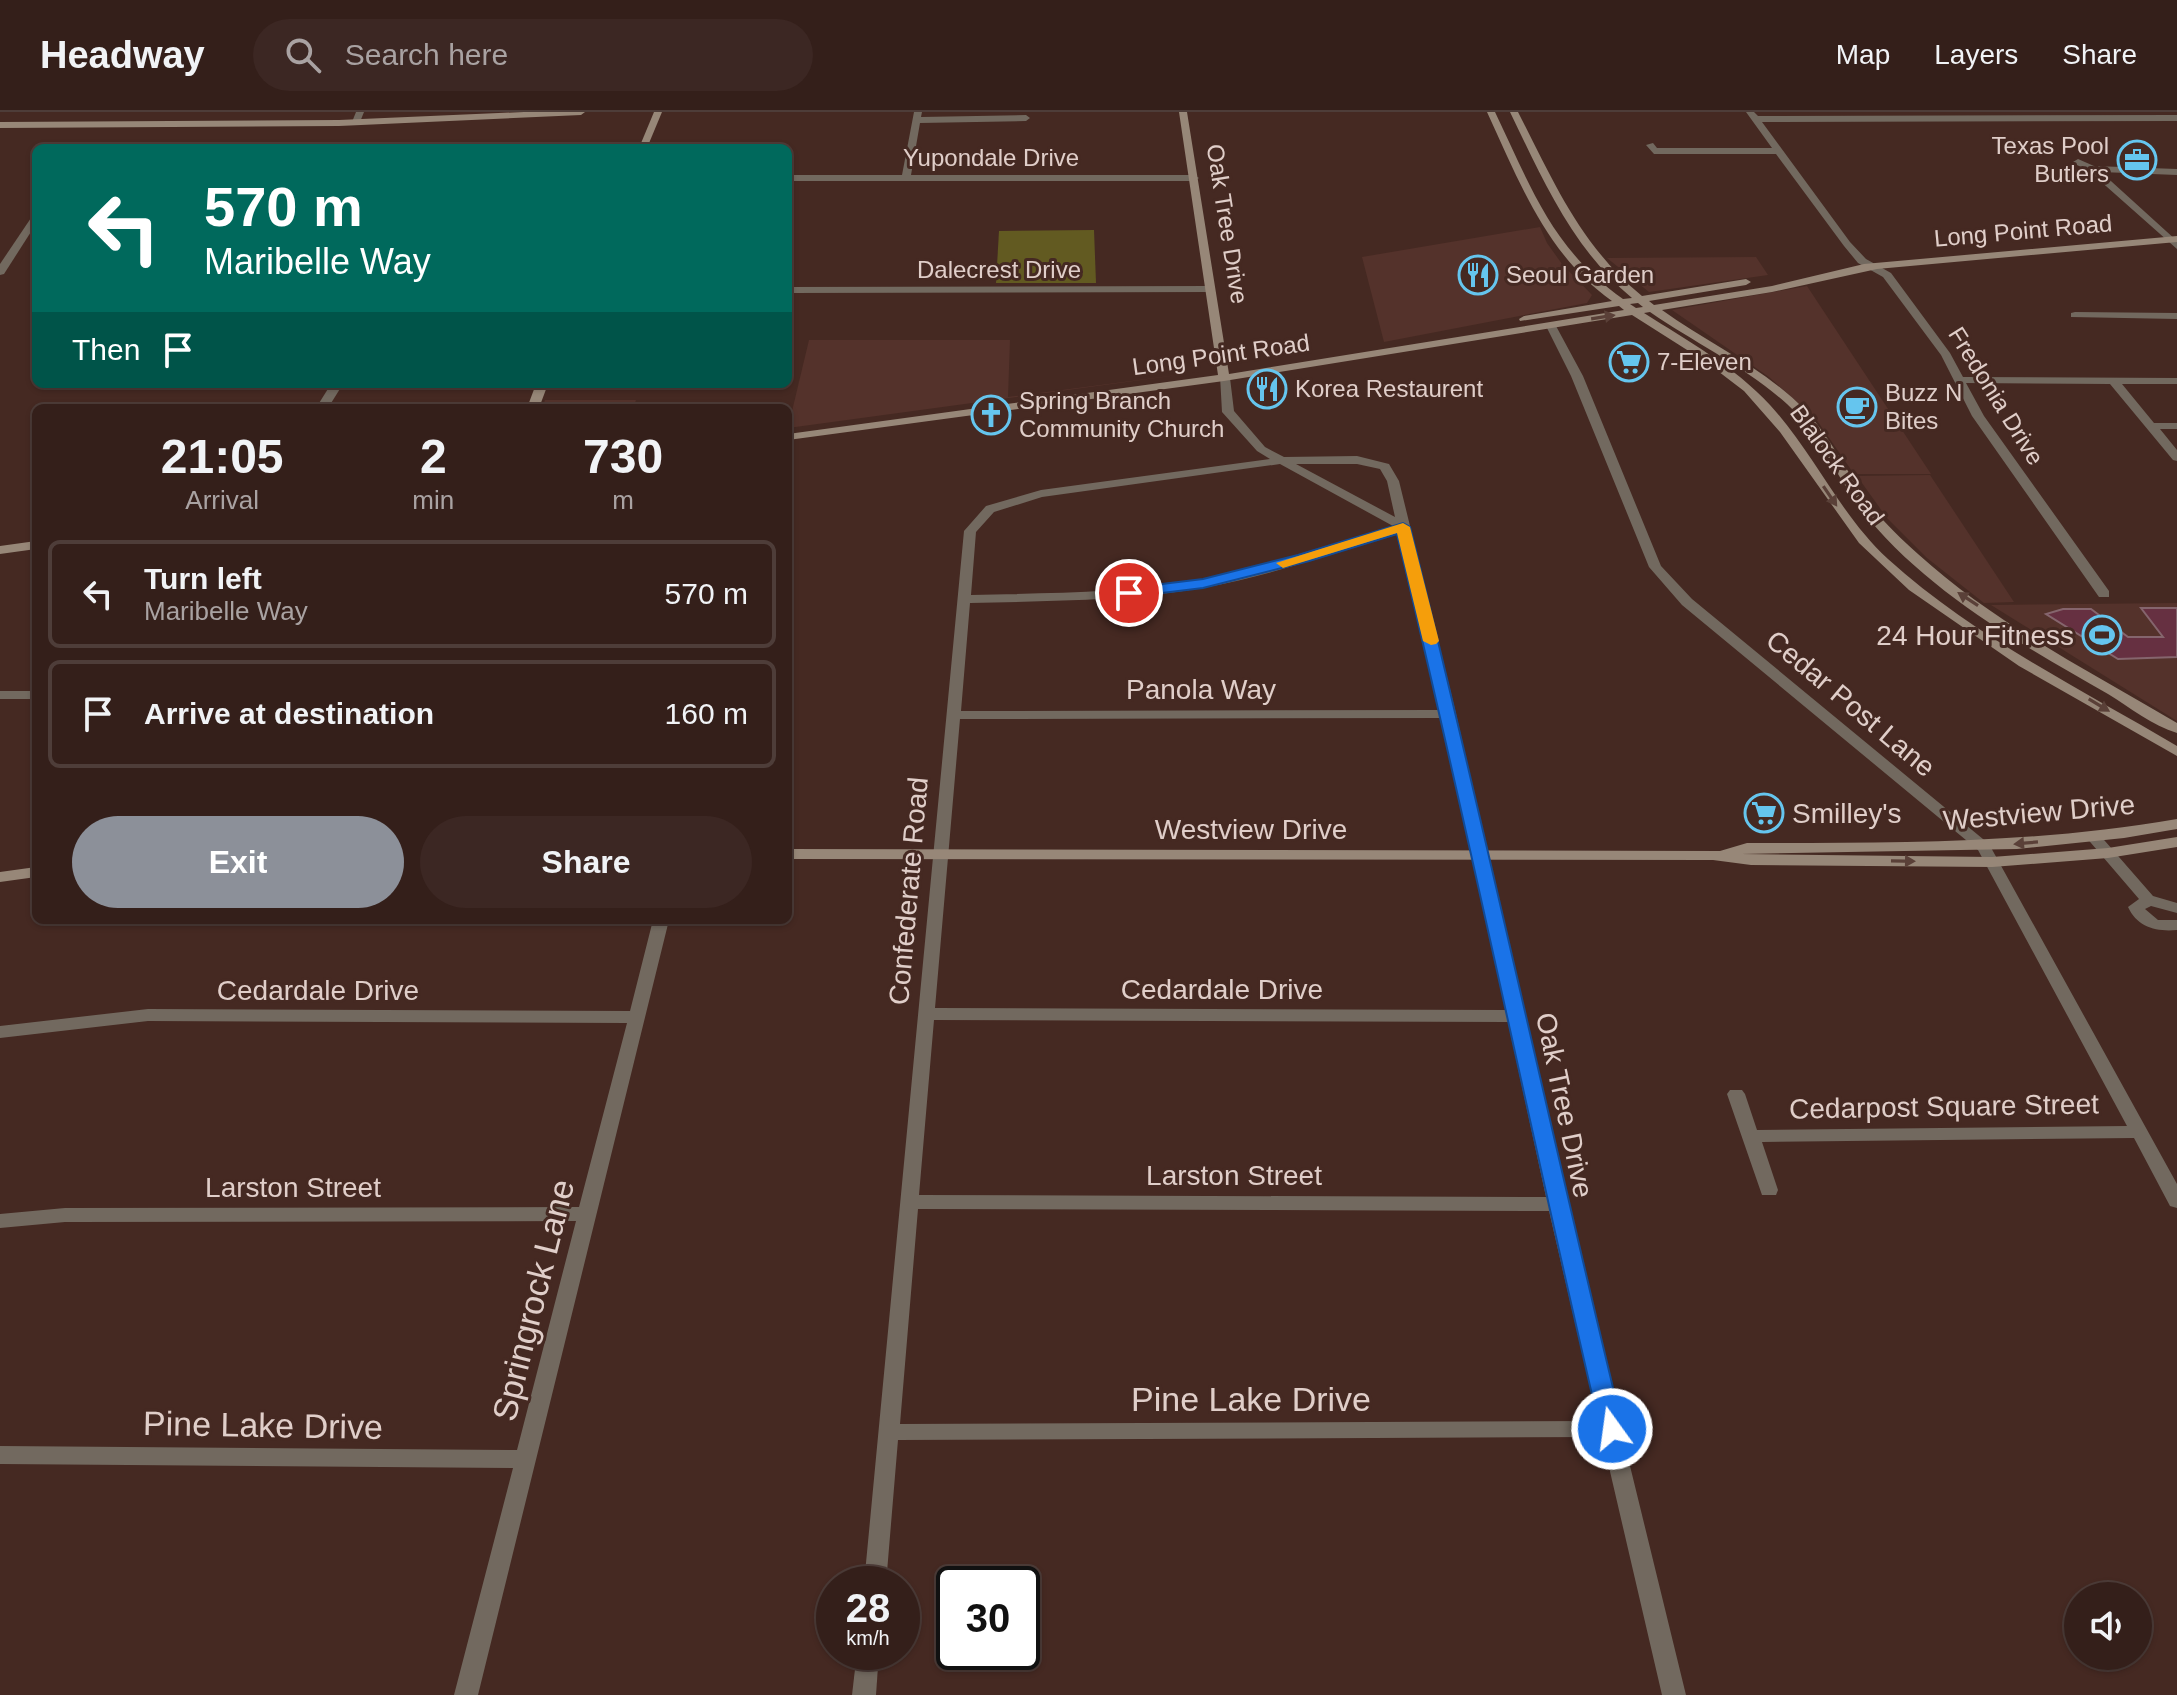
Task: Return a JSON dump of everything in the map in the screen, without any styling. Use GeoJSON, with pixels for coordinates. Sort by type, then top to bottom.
{"type":"FeatureCollection","features":[{"type":"Feature","properties":{"kind":"main road"},"geometry":{"type":"LineString","coordinates":[[0,125],[581,112]]}},
{"type":"Feature","properties":{"kind":"main road"},"geometry":{"type":"LineString","coordinates":[[645,144],[658,112]]}},
{"type":"Feature","properties":{"kind":"main road","name":"Oak Tree Drive"},"geometry":{"type":"LineString","coordinates":[[1183,112],[1224,378]]}},
{"type":"Feature","properties":{"kind":"main road","name":"Blalock Road"},"geometry":{"type":"LineString","coordinates":[[1491,112],[1552,233],[1586,277],[1746,387],[1780,421],[1852,528],[1882,560],[1970,627],[2177,752]]}},
{"type":"Feature","properties":{"kind":"main road","name":"Blalock Road"},"geometry":{"type":"LineString","coordinates":[[1514,112],[1577,232],[1596,259],[1642,299],[1768,382],[1827,442],[1881,526],[1945,584],[2076,669],[2177,729]]}},
{"type":"Feature","properties":{"kind":"main road"},"geometry":{"type":"LineString","coordinates":[[1506,143],[1528,141]]}},
{"type":"Feature","properties":{"kind":"main road"},"geometry":{"type":"LineString","coordinates":[[1527,186],[1552,186]]}},
{"type":"Feature","properties":{"kind":"main road"},"geometry":{"type":"LineString","coordinates":[[1552,233],[1577,232]]}},
{"type":"Feature","properties":{"kind":"main road","name":"Long Point Road"},"geometry":{"type":"LineString","coordinates":[[1423,344],[1442,336],[1620,302],[1772,278],[2175,241]]}},
{"type":"Feature","properties":{"kind":"main road","name":"Long Point Road"},"geometry":{"type":"LineString","coordinates":[[792,436],[1224,378],[1772,289],[1873,267]]}},
{"type":"Feature","properties":{"kind":"main road"},"geometry":{"type":"LineString","coordinates":[[1746,387],[1768,382]]}},
{"type":"Feature","properties":{"kind":"main road"},"geometry":{"type":"LineString","coordinates":[[1812,469],[1842,469]]}},
{"type":"Feature","properties":{"kind":"main road"},"geometry":{"type":"LineString","coordinates":[[0,539],[32,535]]}},
{"type":"Feature","properties":{"kind":"main road"},"geometry":{"type":"LineString","coordinates":[[0,550],[32,546]]}},
{"type":"Feature","properties":{"kind":"main road"},"geometry":{"type":"LineString","coordinates":[[1919,590],[1945,584]]}},
{"type":"Feature","properties":{"kind":"main road"},"geometry":{"type":"LineString","coordinates":[[2048,674],[2076,669]]}},
{"type":"Feature","properties":{"kind":"main road","name":"Westview Drive"},"geometry":{"type":"LineString","coordinates":[[1713,855],[1747,848],[1984,847],[2177,824]]}},
{"type":"Feature","properties":{"kind":"main road","name":"Westview Drive"},"geometry":{"type":"LineString","coordinates":[[792,854],[1713,855],[1751,860],[1992,862],[2108,853],[2177,842]]}},
{"type":"Feature","properties":{"kind":"main road"},"geometry":{"type":"LineString","coordinates":[[0,877],[32,873]]}},
{"type":"Feature","properties":{"kind":"street"},"geometry":{"type":"LineString","coordinates":[[906,178],[917,116],[1026,118]]}},
{"type":"Feature","properties":{"kind":"street"},"geometry":{"type":"LineString","coordinates":[[1752,116],[2177,118]]}},
{"type":"Feature","properties":{"kind":"street","name":"Fredonia Drive"},"geometry":{"type":"LineString","coordinates":[[1752,116],[1847,244],[1862,261],[1887,275],[1946,355],[1978,416],[2104,594]]}},
{"type":"Feature","properties":{"kind":"street"},"geometry":{"type":"LineString","coordinates":[[1654,152],[1777,151]]}},
{"type":"Feature","properties":{"kind":"street"},"geometry":{"type":"LineString","coordinates":[[2078,162],[2092,169],[2175,241]]}},
{"type":"Feature","properties":{"kind":"street"},"geometry":{"type":"LineString","coordinates":[[2092,169],[2177,172]]}},
{"type":"Feature","properties":{"kind":"street","name":"Yupondale Drive"},"geometry":{"type":"LineString","coordinates":[[792,178],[1194,178]]}},
{"type":"Feature","properties":{"kind":"street"},"geometry":{"type":"LineString","coordinates":[[0,272],[32,223]]}},
{"type":"Feature","properties":{"kind":"street","name":"Dalecrest Drive"},"geometry":{"type":"LineString","coordinates":[[792,290],[1210,289]]}},
{"type":"Feature","properties":{"kind":"street"},"geometry":{"type":"LineString","coordinates":[[2075,315],[2177,316]]}},
{"type":"Feature","properties":{"kind":"street","name":"Cedar Post Lane"},"geometry":{"type":"LineString","coordinates":[[1551,326],[1577,376],[1655,567],[1687,602],[1984,847],[2177,1201]]}},
{"type":"Feature","properties":{"kind":"street","name":"Oak Tree Drive"},"geometry":{"type":"LineString","coordinates":[[1224,378],[1228,412],[1261,449],[1403,527]]}},
{"type":"Feature","properties":{"kind":"street"},"geometry":{"type":"LineString","coordinates":[[1960,380],[2177,381]]}},
{"type":"Feature","properties":{"kind":"street"},"geometry":{"type":"LineString","coordinates":[[2113,381],[2177,457]]}},
{"type":"Feature","properties":{"kind":"street"},"geometry":{"type":"LineString","coordinates":[[2151,426],[2177,426]]}},
{"type":"Feature","properties":{"kind":"street","name":"Oak Tree Drive"},"geometry":{"type":"LineString","coordinates":[[1285,460],[1357,460],[1385,467],[1393,481],[1482,855],[1557,1204],[1674,1695]]}},
{"type":"Feature","properties":{"kind":"street","name":"Confederate Road"},"geometry":{"type":"LineString","coordinates":[[877,1566],[970,531],[990,509],[1041,494],[1285,460]]}},
{"type":"Feature","properties":{"kind":"street"},"geometry":{"type":"LineString","coordinates":[[964,599],[1104,596],[1203,583],[1304,558],[1403,527]]}},
{"type":"Feature","properties":{"kind":"street"},"geometry":{"type":"LineString","coordinates":[[0,695],[32,695]]}},
{"type":"Feature","properties":{"kind":"street","name":"Panola Way"},"geometry":{"type":"LineString","coordinates":[[953,715],[1449,714]]}},
{"type":"Feature","properties":{"kind":"street"},"geometry":{"type":"LineString","coordinates":[[2093,836],[2148,900]]}},
{"type":"Feature","properties":{"kind":"street"},"geometry":{"type":"LineString","coordinates":[[2177,908],[2166,902],[2148,900],[2136,907],[2140,916],[2161,926],[2177,925]]}},
{"type":"Feature","properties":{"kind":"street","name":"Springrock Lane"},"geometry":{"type":"LineString","coordinates":[[466,1695],[660,924]]}},
{"type":"Feature","properties":{"kind":"street","name":"Cedardale Drive"},"geometry":{"type":"LineString","coordinates":[[927,1014],[1517,1016]]}},
{"type":"Feature","properties":{"kind":"street","name":"Cedardale Drive"},"geometry":{"type":"LineString","coordinates":[[0,1032],[148,1015],[637,1017]]}},
{"type":"Feature","properties":{"kind":"street"},"geometry":{"type":"LineString","coordinates":[[1736,1094],[1769,1190]]}},
{"type":"Feature","properties":{"kind":"street","name":"Cedarpost Square Street"},"geometry":{"type":"LineString","coordinates":[[1750,1136],[2139,1132]]}},
{"type":"Feature","properties":{"kind":"street","name":"Larston Street"},"geometry":{"type":"LineString","coordinates":[[911,1202],[1557,1204]]}},
{"type":"Feature","properties":{"kind":"street","name":"Larston Street"},"geometry":{"type":"LineString","coordinates":[[0,1221],[65,1215],[587,1214]]}},
{"type":"Feature","properties":{"kind":"street","name":"Pine Lake Drive"},"geometry":{"type":"LineString","coordinates":[[891,1432],[1612,1429]]}},
{"type":"Feature","properties":{"kind":"street","name":"Pine Lake Drive"},"geometry":{"type":"LineString","coordinates":[[0,1455],[525,1459]]}},
{"type":"Feature","properties":{"kind":"street"},"geometry":{"type":"LineString","coordinates":[[864,1695],[866,1670]]}},
{"type":"Feature","properties":{"kind":"shaded area"},"geometry":{"type":"Polygon","coordinates":[[[1540,227],[1562,264],[1592,295],[1587,303],[1384,342],[1362,257],[1540,227]]]}},
{"type":"Feature","properties":{"kind":"shaded area"},"geometry":{"type":"Polygon","coordinates":[[[1094,230],[1096,283],[996,283],[999,231],[1094,230]]]}},
{"type":"Feature","properties":{"kind":"shaded area"},"geometry":{"type":"Polygon","coordinates":[[[1756,257],[1768,275],[1649,292],[1607,258],[1756,257]]]}},
{"type":"Feature","properties":{"kind":"shaded area"},"geometry":{"type":"Polygon","coordinates":[[[1807,286],[1931,474],[1854,474],[1816,419],[1769,377],[1672,310],[1807,286]]]}},
{"type":"Feature","properties":{"kind":"shaded area"},"geometry":{"type":"Polygon","coordinates":[[[809,340],[1010,340],[1008,397],[1200,372],[792,427],[792,411],[809,340]]]}},
{"type":"Feature","properties":{"kind":"shaded area"},"geometry":{"type":"Polygon","coordinates":[[[545,400],[636,400],[634,404],[544,404],[545,400]]]}},
{"type":"Feature","properties":{"kind":"shaded area"},"geometry":{"type":"Polygon","coordinates":[[[1930,475],[2014,602],[1984,603],[1927,558],[1887,518],[1857,476],[1930,475]]]}},
{"type":"Feature","properties":{"kind":"shaded area"},"geometry":{"type":"Polygon","coordinates":[[[2177,603],[2177,721],[1991,605],[2177,603]]]}},
{"type":"Feature","properties":{"kind":"building","name":"24 Hour Fitness"},"geometry":{"type":"Polygon","coordinates":[[[2141,608],[2177,608],[2177,657],[2118,659],[2046,614],[2063,609],[2091,609],[2128,637],[2163,637],[2141,608]]]}},
{"type":"Feature","properties":{"kind":"slow traffic"},"geometry":{"type":"LineString","coordinates":[[1283,563],[1403,527],[1431,641]]}},
{"type":"Feature","properties":{"kind":"place","name":"Texas Pool Butlers"},"geometry":{"type":"Point","coordinates":[2137,160]}},
{"type":"Feature","properties":{"kind":"place","name":"Seoul Garden"},"geometry":{"type":"Point","coordinates":[1478,275]}},
{"type":"Feature","properties":{"kind":"place","name":"7-Eleven"},"geometry":{"type":"Point","coordinates":[1629,362]}},
{"type":"Feature","properties":{"kind":"place","name":"Korea Restaurent"},"geometry":{"type":"Point","coordinates":[1267,389]}},
{"type":"Feature","properties":{"kind":"place","name":"Buzz N Bites"},"geometry":{"type":"Point","coordinates":[1857,407]}},
{"type":"Feature","properties":{"kind":"place","name":"Spring Branch Community Church"},"geometry":{"type":"Point","coordinates":[991,415]}},
{"type":"Feature","properties":{"kind":"place","name":"24 Hour Fitness"},"geometry":{"type":"Point","coordinates":[2102,635]}},
{"type":"Feature","properties":{"kind":"place","name":"Smilley's"},"geometry":{"type":"Point","coordinates":[1764,813]}},
{"type":"Feature","properties":{"kind":"route"},"geometry":{"type":"LineString","coordinates":[[1129,593],[1203,583],[1304,558],[1403,527],[1456,742],[1557,1204],[1612,1429]]}}]}
